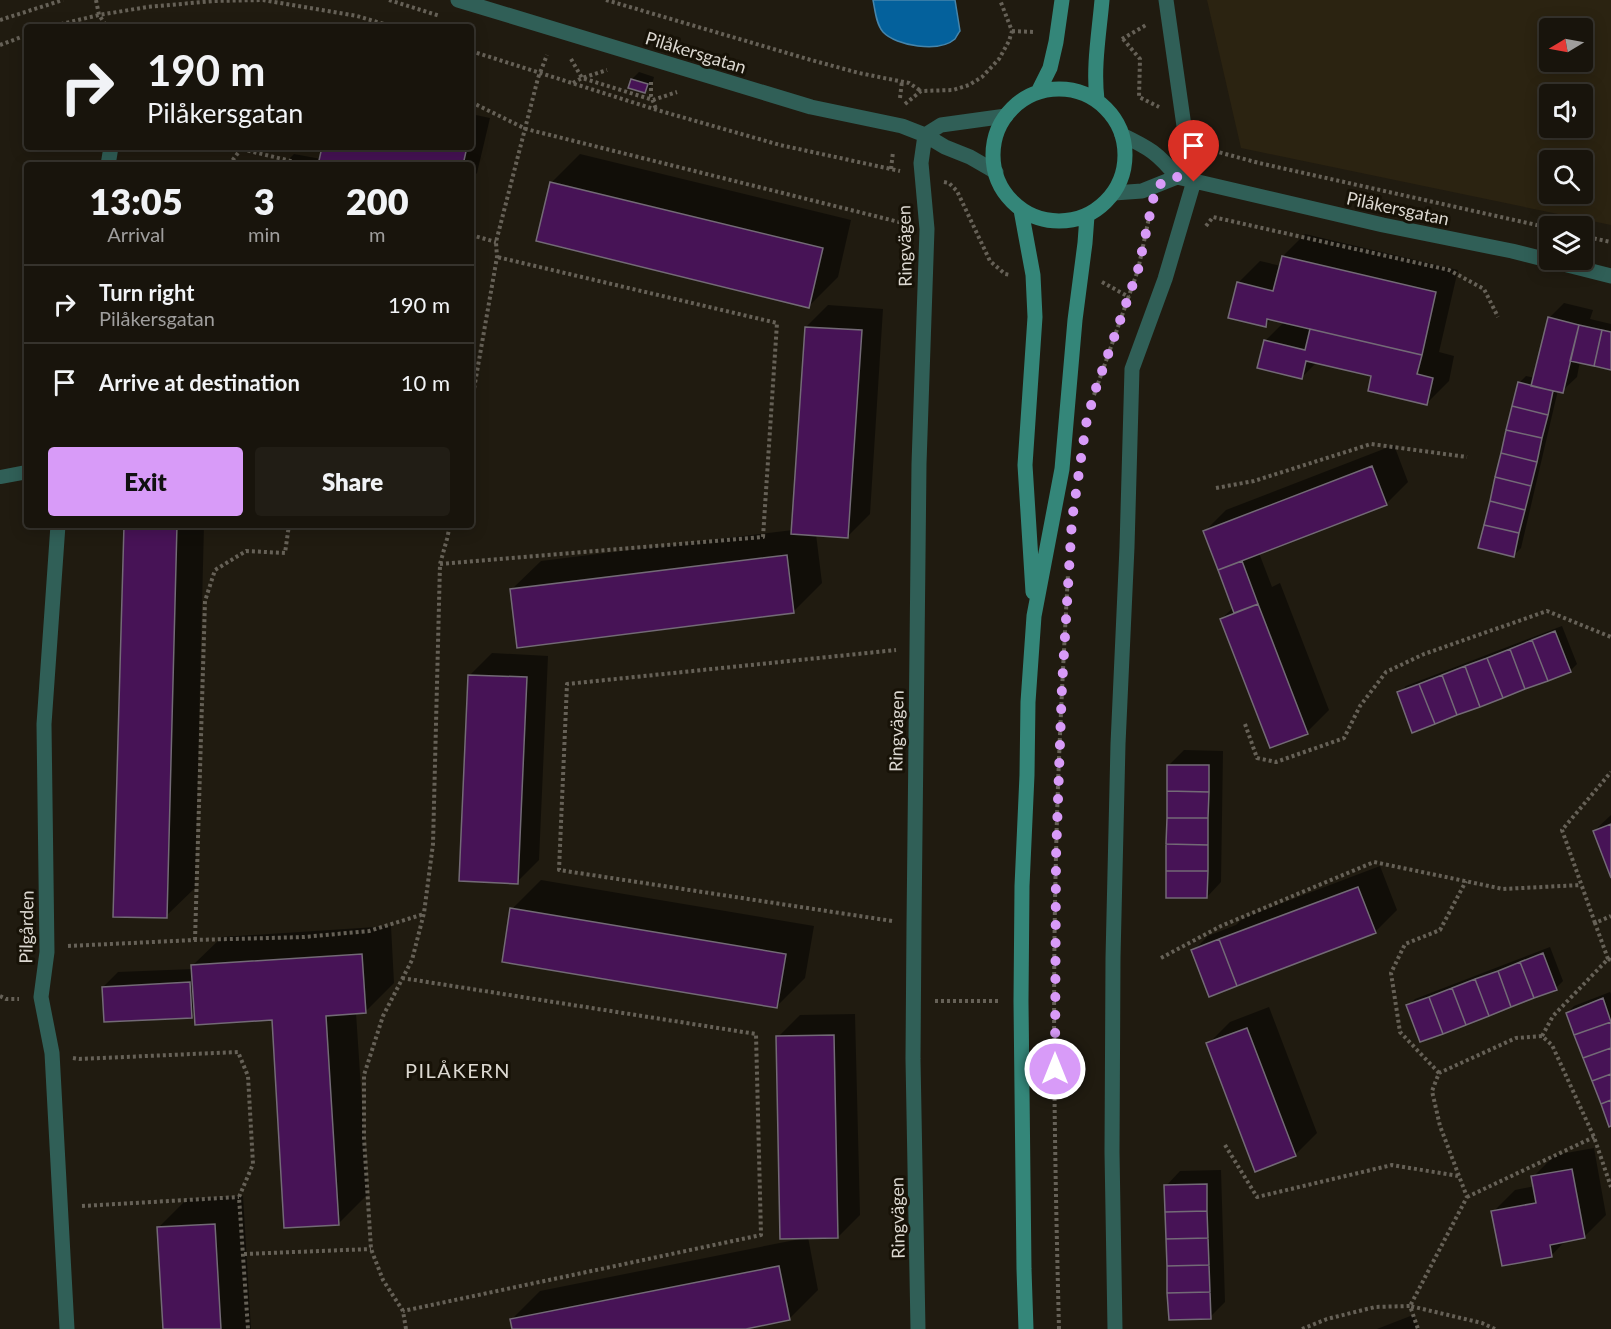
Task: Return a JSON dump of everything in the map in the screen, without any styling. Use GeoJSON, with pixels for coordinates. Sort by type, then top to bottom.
{"type":"FeatureCollection","features":[{"type":"Feature","properties":{"kind":"main road"},"geometry":{"type":"LineString","coordinates":[[1038,92],[1050,68],[1062,0]]}},
{"type":"Feature","properties":{"kind":"main road"},"geometry":{"type":"LineString","coordinates":[[1097,100],[1095,64],[1102,0]]}},
{"type":"Feature","properties":{"kind":"main road"},"geometry":{"type":"LineString","coordinates":[[1054,89],[1084,93],[1097,100],[1116,122],[1125,150],[1125,165],[1114,193],[1102,206],[1077,220],[1053,222],[1021,210],[1005,193],[993,158],[998,129],[1005,116],[1026,98],[1038,92],[1054,89]]}},
{"type":"Feature","properties":{"kind":"main road"},"geometry":{"type":"LineString","coordinates":[[1021,210],[1033,274],[1035,316],[1025,465],[1034,616]]}},
{"type":"Feature","properties":{"kind":"main road"},"geometry":{"type":"LineString","coordinates":[[1026,1329],[1021,1001],[1028,702],[1034,616],[1062,469],[1087,216]]}},
{"type":"Feature","properties":{"kind":"street","name":"Pilåkersgatan"},"geometry":{"type":"LineString","coordinates":[[458,0],[811,107],[902,126],[970,157],[996,172]]}},
{"type":"Feature","properties":{"kind":"street"},"geometry":{"type":"LineString","coordinates":[[1167,6],[1184,126],[1177,177]]}},
{"type":"Feature","properties":{"kind":"street"},"geometry":{"type":"LineString","coordinates":[[925,135],[940,124],[1005,116]]}},
{"type":"Feature","properties":{"kind":"street","name":"Ringvägen"},"geometry":{"type":"LineString","coordinates":[[918,1329],[914,925],[919,464],[927,229],[921,163],[925,135]]}},
{"type":"Feature","properties":{"kind":"street"},"geometry":{"type":"LineString","coordinates":[[1122,135],[1152,150],[1164,159],[1177,177]]}},
{"type":"Feature","properties":{"kind":"street","name":"Pilåkersgatan"},"geometry":{"type":"LineString","coordinates":[[1177,177],[1383,225],[1512,251],[1611,276]]}},
{"type":"Feature","properties":{"kind":"street"},"geometry":{"type":"LineString","coordinates":[[1114,193],[1142,191],[1177,177]]}},
{"type":"Feature","properties":{"kind":"street"},"geometry":{"type":"LineString","coordinates":[[1114,1329],[1113,958],[1118,744],[1132,369],[1165,279],[1194,182]]}},
{"type":"Feature","properties":{"kind":"street","name":"Pilgården"},"geometry":{"type":"LineString","coordinates":[[58,528],[44,724],[47,952],[41,997],[52,1053],[67,1329]]}},
{"type":"Feature","properties":{"kind":"lane"},"geometry":{"type":"LineString","coordinates":[[0,477],[24,473]]}},
{"type":"Feature","properties":{"kind":"path"},"geometry":{"type":"LineString","coordinates":[[0,20],[63,0]]}},
{"type":"Feature","properties":{"kind":"path"},"geometry":{"type":"LineString","coordinates":[[96,0],[99,15],[105,24]]}},
{"type":"Feature","properties":{"kind":"path"},"geometry":{"type":"LineString","coordinates":[[62,24],[147,7],[214,1],[264,0],[357,16],[384,24]]}},
{"type":"Feature","properties":{"kind":"path"},"geometry":{"type":"LineString","coordinates":[[606,0],[810,60],[909,83],[921,91],[953,90],[969,85],[982,77],[999,59],[1012,31],[1000,0]]}},
{"type":"Feature","properties":{"kind":"path"},"geometry":{"type":"LineString","coordinates":[[1117,39],[1123,39],[1167,6]]}},
{"type":"Feature","properties":{"kind":"path"},"geometry":{"type":"LineString","coordinates":[[1012,31],[1037,32]]}},
{"type":"Feature","properties":{"kind":"path"},"geometry":{"type":"LineString","coordinates":[[0,45],[24,36]]}},
{"type":"Feature","properties":{"kind":"path"},"geometry":{"type":"LineString","coordinates":[[1123,39],[1140,58],[1139,97],[1170,112],[1218,152],[1349,184],[1539,226]]}},
{"type":"Feature","properties":{"kind":"path"},"geometry":{"type":"LineString","coordinates":[[474,52],[657,110],[780,145],[899,171]]}},
{"type":"Feature","properties":{"kind":"path"},"geometry":{"type":"LineString","coordinates":[[474,389],[497,257],[496,242],[540,72],[547,55]]}},
{"type":"Feature","properties":{"kind":"path"},"geometry":{"type":"LineString","coordinates":[[569,56],[582,78],[653,100],[678,92]]}},
{"type":"Feature","properties":{"kind":"path"},"geometry":{"type":"LineString","coordinates":[[573,83],[611,68]]}},
{"type":"Feature","properties":{"kind":"path"},"geometry":{"type":"LineString","coordinates":[[651,81],[651,96],[657,110]]}},
{"type":"Feature","properties":{"kind":"path"},"geometry":{"type":"LineString","coordinates":[[900,98],[902,81]]}},
{"type":"Feature","properties":{"kind":"path"},"geometry":{"type":"LineString","coordinates":[[904,104],[921,91]]}},
{"type":"Feature","properties":{"kind":"path"},"geometry":{"type":"LineString","coordinates":[[474,103],[526,129],[927,229]]}},
{"type":"Feature","properties":{"kind":"path"},"geometry":{"type":"LineString","coordinates":[[248,150],[295,162]]}},
{"type":"Feature","properties":{"kind":"path"},"geometry":{"type":"LineString","coordinates":[[891,169],[893,152]]}},
{"type":"Feature","properties":{"kind":"path"},"geometry":{"type":"LineString","coordinates":[[936,179],[949,183],[957,191],[990,261],[1005,274],[1017,276]]}},
{"type":"Feature","properties":{"kind":"path"},"geometry":{"type":"LineString","coordinates":[[1092,402],[1138,270],[1156,186]]}},
{"type":"Feature","properties":{"kind":"path"},"geometry":{"type":"LineString","coordinates":[[1199,233],[1213,217],[1449,270],[1484,289],[1498,317]]}},
{"type":"Feature","properties":{"kind":"path"},"geometry":{"type":"LineString","coordinates":[[474,236],[496,242]]}},
{"type":"Feature","properties":{"kind":"path"},"geometry":{"type":"LineString","coordinates":[[1593,238],[1611,242]]}},
{"type":"Feature","properties":{"kind":"path"},"geometry":{"type":"LineString","coordinates":[[1371,253],[1372,246]]}},
{"type":"Feature","properties":{"kind":"path"},"geometry":{"type":"LineString","coordinates":[[440,564],[763,537],[777,323],[497,257]]}},
{"type":"Feature","properties":{"kind":"path"},"geometry":{"type":"LineString","coordinates":[[1101,281],[1154,310]]}},
{"type":"Feature","properties":{"kind":"path"},"geometry":{"type":"LineString","coordinates":[[1216,488],[1254,482],[1371,444],[1467,457]]}},
{"type":"Feature","properties":{"kind":"path"},"geometry":{"type":"LineString","coordinates":[[195,940],[205,601],[216,570],[246,551],[285,553],[289,528]]}},
{"type":"Feature","properties":{"kind":"path"},"geometry":{"type":"LineString","coordinates":[[406,1329],[403,1311],[383,1280],[371,1249],[364,1138],[364,1075],[383,1016],[412,960],[424,914],[433,844],[440,564],[449,528]]}},
{"type":"Feature","properties":{"kind":"path"},"geometry":{"type":"LineString","coordinates":[[1059,1329],[1054,1001],[1056,857],[1068,567]]}},
{"type":"Feature","properties":{"kind":"path"},"geometry":{"type":"LineString","coordinates":[[1245,724],[1257,758],[1276,762],[1344,738],[1360,706],[1386,672],[1424,654],[1547,611],[1611,637]]}},
{"type":"Feature","properties":{"kind":"path"},"geometry":{"type":"LineString","coordinates":[[914,925],[559,870],[567,684],[916,648]]}},
{"type":"Feature","properties":{"kind":"path"},"geometry":{"type":"LineString","coordinates":[[1542,1036],[1553,1016],[1610,960],[1562,831],[1611,772]]}},
{"type":"Feature","properties":{"kind":"path"},"geometry":{"type":"LineString","coordinates":[[1161,958],[1221,926],[1374,862],[1503,889],[1581,885]]}},
{"type":"Feature","properties":{"kind":"path"},"geometry":{"type":"LineString","coordinates":[[1439,1073],[1400,1032],[1391,973],[1405,945],[1440,930],[1466,881]]}},
{"type":"Feature","properties":{"kind":"path"},"geometry":{"type":"LineString","coordinates":[[47,952],[72,945],[304,937],[369,931],[424,914]]}},
{"type":"Feature","properties":{"kind":"path"},"geometry":{"type":"LineString","coordinates":[[1595,923],[1611,916]]}},
{"type":"Feature","properties":{"kind":"path"},"geometry":{"type":"LineString","coordinates":[[402,978],[756,1034],[761,1235],[403,1311]]}},
{"type":"Feature","properties":{"kind":"path"},"geometry":{"type":"LineString","coordinates":[[914,1001],[1054,1001]]}},
{"type":"Feature","properties":{"kind":"path"},"geometry":{"type":"LineString","coordinates":[[1467,1197],[1440,1126],[1432,1090],[1439,1073],[1516,1038],[1542,1036],[1552,1045],[1594,1137],[1610,1178],[1611,1187]]}},
{"type":"Feature","properties":{"kind":"path"},"geometry":{"type":"LineString","coordinates":[[52,1053],[80,1059],[238,1052],[248,1076],[253,1164],[239,1197],[249,1329]]}},
{"type":"Feature","properties":{"kind":"path"},"geometry":{"type":"LineString","coordinates":[[1418,1329],[1410,1306],[1467,1197],[1594,1137]]}},
{"type":"Feature","properties":{"kind":"path"},"geometry":{"type":"LineString","coordinates":[[1225,1145],[1257,1197],[1392,1165],[1459,1176]]}},
{"type":"Feature","properties":{"kind":"path"},"geometry":{"type":"LineString","coordinates":[[60,1205],[88,1206],[239,1197]]}},
{"type":"Feature","properties":{"kind":"path"},"geometry":{"type":"LineString","coordinates":[[244,1254],[371,1249]]}},
{"type":"Feature","properties":{"kind":"path"},"geometry":{"type":"LineString","coordinates":[[1302,1329],[1327,1319],[1375,1307],[1410,1306],[1482,1323],[1495,1329]]}},
{"type":"Feature","properties":{"kind":"shaded area"},"geometry":{"type":"Polygon","coordinates":[[[1207,0],[1611,0],[1611,225],[1593,221],[1593,216],[1568,216],[1241,148],[1207,0]]]}},
{"type":"Feature","properties":{"kind":"water"},"geometry":{"type":"Polygon","coordinates":[[[873,0],[955,0],[960,31],[955,39],[939,46],[918,46],[897,41],[881,29],[873,0]]]}},
{"type":"Feature","properties":{"kind":"building"},"geometry":{"type":"Polygon","coordinates":[[[631,79],[648,84],[645,93],[628,88],[631,79]]]}},
{"type":"Feature","properties":{"kind":"building"},"geometry":{"type":"Polygon","coordinates":[[[321,150],[466,150],[464,162],[319,162],[321,150]]]}},
{"type":"Feature","properties":{"kind":"building"},"geometry":{"type":"Polygon","coordinates":[[[550,182],[823,248],[809,308],[536,241],[550,182]]]}},
{"type":"Feature","properties":{"kind":"building"},"geometry":{"type":"Polygon","coordinates":[[[1282,256],[1436,292],[1422,355],[1267,319],[1266,327],[1228,318],[1237,282],[1273,291],[1282,256]]]}},
{"type":"Feature","properties":{"kind":"building"},"geometry":{"type":"Polygon","coordinates":[[[1548,317],[1579,325],[1563,393],[1531,386],[1548,317]]]}},
{"type":"Feature","properties":{"kind":"building"},"geometry":{"type":"Polygon","coordinates":[[[1579,325],[1602,330],[1594,366],[1570,361],[1579,325]]]}},
{"type":"Feature","properties":{"kind":"building"},"geometry":{"type":"Polygon","coordinates":[[[805,327],[862,330],[848,538],[791,534],[805,327]]]}},
{"type":"Feature","properties":{"kind":"building"},"geometry":{"type":"Polygon","coordinates":[[[1310,329],[1422,355],[1417,374],[1433,378],[1427,405],[1368,391],[1371,376],[1306,361],[1302,379],[1257,368],[1264,340],[1305,350],[1310,329]]]}},
{"type":"Feature","properties":{"kind":"building"},"geometry":{"type":"Polygon","coordinates":[[[1602,330],[1611,332],[1611,370],[1594,366],[1602,330]]]}},
{"type":"Feature","properties":{"kind":"building"},"geometry":{"type":"Polygon","coordinates":[[[1518,382],[1553,391],[1548,415],[1512,406],[1518,382]]]}},
{"type":"Feature","properties":{"kind":"building"},"geometry":{"type":"Polygon","coordinates":[[[1512,406],[1548,415],[1542,438],[1506,430],[1512,406]]]}},
{"type":"Feature","properties":{"kind":"building"},"geometry":{"type":"Polygon","coordinates":[[[1506,430],[1542,438],[1537,462],[1501,453],[1506,430]]]}},
{"type":"Feature","properties":{"kind":"building"},"geometry":{"type":"Polygon","coordinates":[[[1501,453],[1537,462],[1531,486],[1495,477],[1501,453]]]}},
{"type":"Feature","properties":{"kind":"building"},"geometry":{"type":"Polygon","coordinates":[[[1372,466],[1387,505],[1218,570],[1203,531],[1372,466]]]}},
{"type":"Feature","properties":{"kind":"building"},"geometry":{"type":"Polygon","coordinates":[[[1495,477],[1531,486],[1525,510],[1490,501],[1495,477]]]}},
{"type":"Feature","properties":{"kind":"building"},"geometry":{"type":"Polygon","coordinates":[[[1490,501],[1525,510],[1519,533],[1484,525],[1490,501]]]}},
{"type":"Feature","properties":{"kind":"building"},"geometry":{"type":"Polygon","coordinates":[[[1484,525],[1519,533],[1514,557],[1478,548],[1484,525]]]}},
{"type":"Feature","properties":{"kind":"building"},"geometry":{"type":"Polygon","coordinates":[[[124,528],[177,528],[167,918],[113,917],[124,528]]]}},
{"type":"Feature","properties":{"kind":"building"},"geometry":{"type":"Polygon","coordinates":[[[787,555],[794,613],[517,648],[510,589],[787,555]]]}},
{"type":"Feature","properties":{"kind":"building"},"geometry":{"type":"Polygon","coordinates":[[[1242,561],[1258,604],[1234,613],[1218,570],[1242,561]]]}},
{"type":"Feature","properties":{"kind":"building"},"geometry":{"type":"Polygon","coordinates":[[[1258,604],[1308,734],[1270,748],[1220,619],[1258,604]]]}},
{"type":"Feature","properties":{"kind":"building"},"geometry":{"type":"Polygon","coordinates":[[[1555,631],[1571,672],[1548,681],[1532,640],[1555,631]]]}},
{"type":"Feature","properties":{"kind":"building"},"geometry":{"type":"Polygon","coordinates":[[[1532,640],[1548,681],[1525,689],[1510,649],[1532,640]]]}},
{"type":"Feature","properties":{"kind":"building"},"geometry":{"type":"Polygon","coordinates":[[[1510,649],[1525,689],[1503,698],[1487,658],[1510,649]]]}},
{"type":"Feature","properties":{"kind":"building"},"geometry":{"type":"Polygon","coordinates":[[[1487,658],[1503,698],[1480,707],[1465,666],[1487,658]]]}},
{"type":"Feature","properties":{"kind":"building"},"geometry":{"type":"Polygon","coordinates":[[[1465,666],[1480,707],[1457,715],[1442,675],[1465,666]]]}},
{"type":"Feature","properties":{"kind":"building"},"geometry":{"type":"Polygon","coordinates":[[[468,675],[527,677],[518,884],[459,881],[468,675]]]}},
{"type":"Feature","properties":{"kind":"building"},"geometry":{"type":"Polygon","coordinates":[[[1442,675],[1457,715],[1435,724],[1419,684],[1442,675]]]}},
{"type":"Feature","properties":{"kind":"building"},"geometry":{"type":"Polygon","coordinates":[[[1419,684],[1435,724],[1412,733],[1397,692],[1419,684]]]}},
{"type":"Feature","properties":{"kind":"building"},"geometry":{"type":"Polygon","coordinates":[[[1167,765],[1209,765],[1209,792],[1167,791],[1167,765]]]}},
{"type":"Feature","properties":{"kind":"building"},"geometry":{"type":"Polygon","coordinates":[[[1167,791],[1209,792],[1208,818],[1167,818],[1167,791]]]}},
{"type":"Feature","properties":{"kind":"building"},"geometry":{"type":"Polygon","coordinates":[[[1167,818],[1208,818],[1208,845],[1166,844],[1167,818]]]}},
{"type":"Feature","properties":{"kind":"building"},"geometry":{"type":"Polygon","coordinates":[[[1611,824],[1611,878],[1593,831],[1611,824]]]}},
{"type":"Feature","properties":{"kind":"building"},"geometry":{"type":"Polygon","coordinates":[[[1166,844],[1208,845],[1208,871],[1166,871],[1166,844]]]}},
{"type":"Feature","properties":{"kind":"building"},"geometry":{"type":"Polygon","coordinates":[[[1166,871],[1208,871],[1207,898],[1166,898],[1166,871]]]}},
{"type":"Feature","properties":{"kind":"building"},"geometry":{"type":"Polygon","coordinates":[[[1358,887],[1376,933],[1237,986],[1219,939],[1358,887]]]}},
{"type":"Feature","properties":{"kind":"building"},"geometry":{"type":"Polygon","coordinates":[[[510,908],[786,954],[777,1008],[502,962],[510,908]]]}},
{"type":"Feature","properties":{"kind":"building"},"geometry":{"type":"Polygon","coordinates":[[[1219,939],[1237,986],[1209,997],[1191,950],[1219,939]]]}},
{"type":"Feature","properties":{"kind":"building"},"geometry":{"type":"Polygon","coordinates":[[[1543,953],[1557,990],[1534,998],[1520,962],[1543,953]]]}},
{"type":"Feature","properties":{"kind":"building"},"geometry":{"type":"Polygon","coordinates":[[[362,954],[366,1013],[326,1016],[339,1225],[284,1228],[272,1020],[195,1025],[191,965],[362,954]]]}},
{"type":"Feature","properties":{"kind":"building"},"geometry":{"type":"Polygon","coordinates":[[[1520,962],[1534,998],[1511,1007],[1498,971],[1520,962]]]}},
{"type":"Feature","properties":{"kind":"building"},"geometry":{"type":"Polygon","coordinates":[[[1498,971],[1511,1007],[1489,1016],[1475,979],[1498,971]]]}},
{"type":"Feature","properties":{"kind":"building"},"geometry":{"type":"Polygon","coordinates":[[[1475,979],[1489,1016],[1466,1025],[1452,988],[1475,979]]]}},
{"type":"Feature","properties":{"kind":"building"},"geometry":{"type":"Polygon","coordinates":[[[190,982],[192,1018],[104,1022],[102,987],[190,982]]]}},
{"type":"Feature","properties":{"kind":"building"},"geometry":{"type":"Polygon","coordinates":[[[1452,988],[1466,1025],[1443,1034],[1429,997],[1452,988]]]}},
{"type":"Feature","properties":{"kind":"building"},"geometry":{"type":"Polygon","coordinates":[[[1429,997],[1443,1034],[1420,1042],[1406,1005],[1429,997]]]}},
{"type":"Feature","properties":{"kind":"building"},"geometry":{"type":"Polygon","coordinates":[[[1603,998],[1611,1022],[1574,1035],[1566,1013],[1603,998]]]}},
{"type":"Feature","properties":{"kind":"building"},"geometry":{"type":"Polygon","coordinates":[[[1611,1022],[1611,1048],[1583,1058],[1574,1035],[1611,1022]]]}},
{"type":"Feature","properties":{"kind":"building"},"geometry":{"type":"Polygon","coordinates":[[[1247,1028],[1296,1156],[1255,1172],[1206,1043],[1247,1028]]]}},
{"type":"Feature","properties":{"kind":"building"},"geometry":{"type":"Polygon","coordinates":[[[834,1035],[838,1238],[780,1239],[776,1036],[834,1035]]]}},
{"type":"Feature","properties":{"kind":"building"},"geometry":{"type":"Polygon","coordinates":[[[1611,1048],[1611,1074],[1592,1081],[1583,1058],[1611,1048]]]}},
{"type":"Feature","properties":{"kind":"building"},"geometry":{"type":"Polygon","coordinates":[[[1611,1074],[1611,1100],[1601,1104],[1592,1081],[1611,1074]]]}},
{"type":"Feature","properties":{"kind":"building"},"geometry":{"type":"Polygon","coordinates":[[[1611,1100],[1611,1126],[1609,1127],[1601,1104],[1611,1100]]]}},
{"type":"Feature","properties":{"kind":"building"},"geometry":{"type":"Polygon","coordinates":[[[1572,1169],[1585,1238],[1550,1245],[1552,1257],[1502,1266],[1491,1211],[1536,1203],[1531,1176],[1572,1169]]]}},
{"type":"Feature","properties":{"kind":"building"},"geometry":{"type":"Polygon","coordinates":[[[1207,1184],[1207,1211],[1165,1212],[1164,1185],[1207,1184]]]}},
{"type":"Feature","properties":{"kind":"building"},"geometry":{"type":"Polygon","coordinates":[[[1207,1211],[1208,1238],[1166,1239],[1165,1212],[1207,1211]]]}},
{"type":"Feature","properties":{"kind":"building"},"geometry":{"type":"Polygon","coordinates":[[[215,1224],[221,1329],[163,1329],[157,1227],[215,1224]]]}},
{"type":"Feature","properties":{"kind":"building"},"geometry":{"type":"Polygon","coordinates":[[[1208,1238],[1209,1265],[1167,1266],[1166,1239],[1208,1238]]]}},
{"type":"Feature","properties":{"kind":"building"},"geometry":{"type":"Polygon","coordinates":[[[1209,1265],[1210,1292],[1167,1293],[1167,1266],[1209,1265]]]}},
{"type":"Feature","properties":{"kind":"building"},"geometry":{"type":"Polygon","coordinates":[[[779,1266],[790,1320],[746,1329],[512,1329],[510,1319],[779,1266]]]}},
{"type":"Feature","properties":{"kind":"building"},"geometry":{"type":"Polygon","coordinates":[[[1210,1292],[1211,1319],[1169,1320],[1167,1293],[1210,1292]]]}},
{"type":"Feature","properties":{"kind":"district","name":"PILÅKERN"},"geometry":{"type":"Point","coordinates":[458,1070]}},
{"type":"Feature","properties":{"kind":"route"},"geometry":{"type":"LineString","coordinates":[[1055,1069],[1056,857],[1062,686],[1072,520],[1086,424],[1095,391],[1138,270],[1156,186],[1177,177],[1194,182]]}}]}
